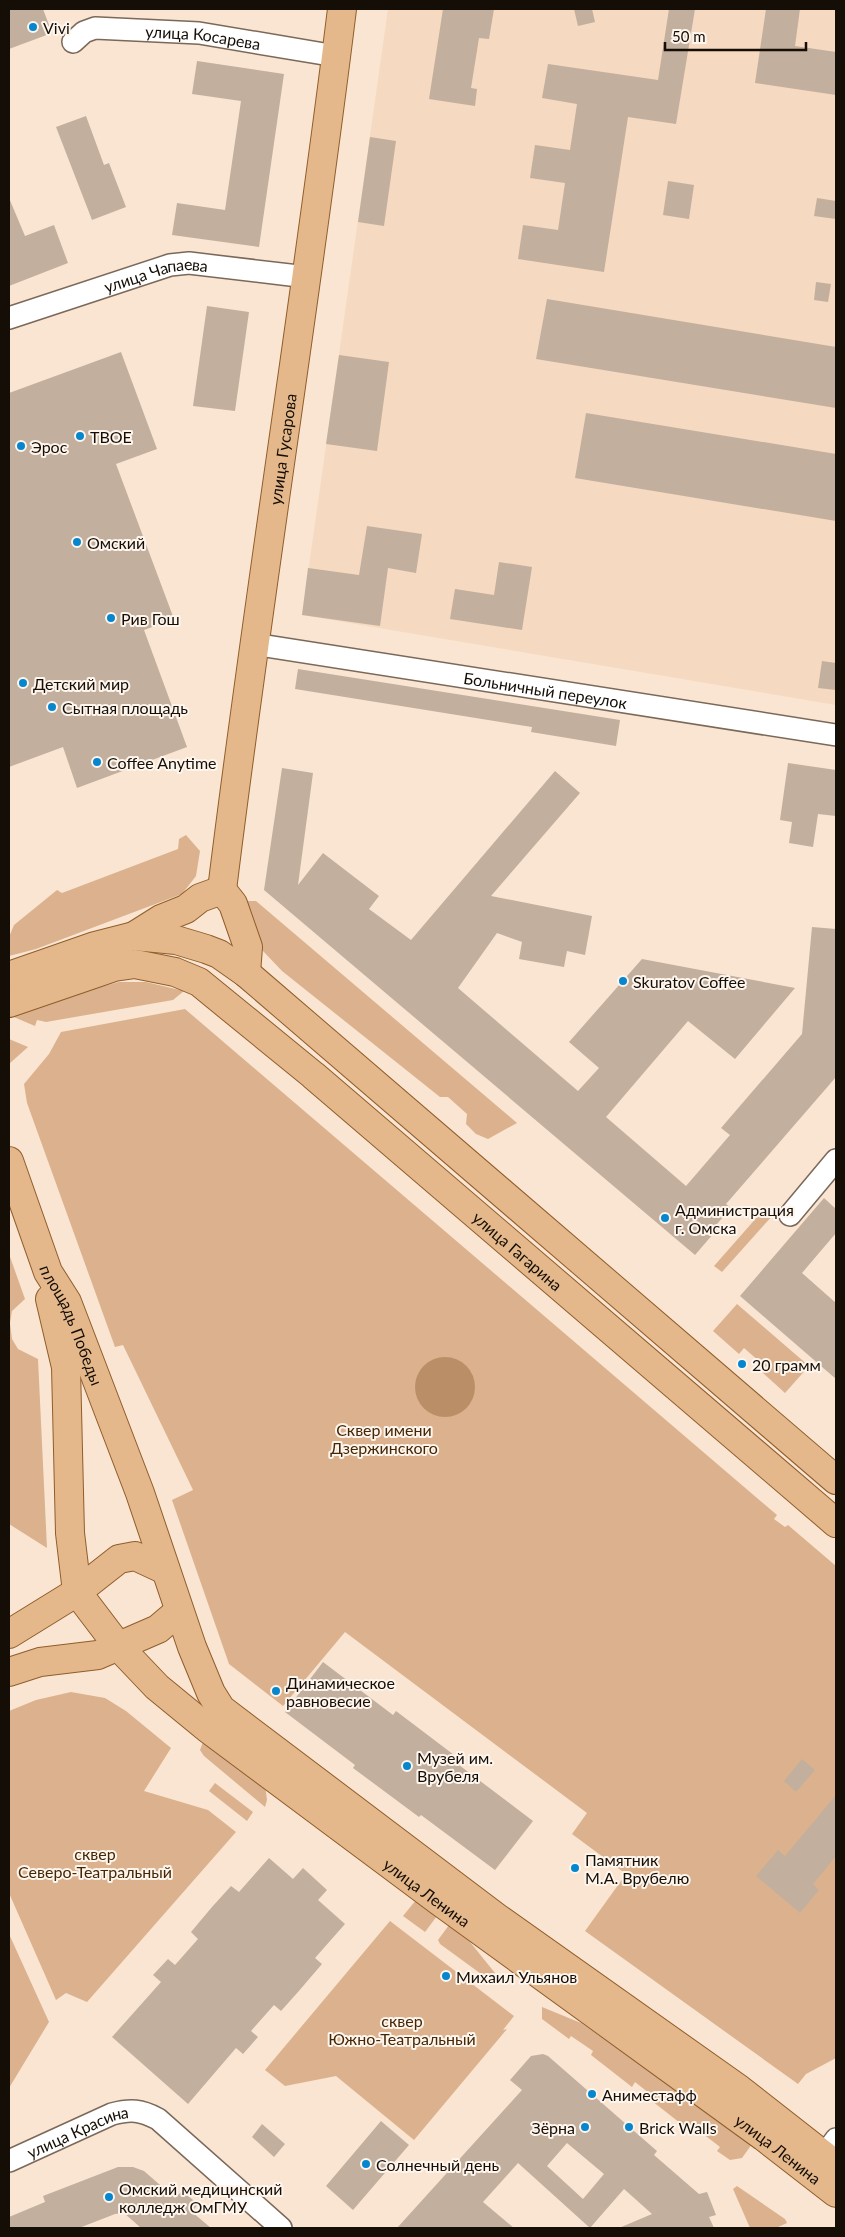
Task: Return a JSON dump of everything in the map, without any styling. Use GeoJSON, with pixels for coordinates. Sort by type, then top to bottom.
{"type":"FeatureCollection","features":[{"type":"Feature","properties":{"kind":"main road","name":"улица Гусарова"},"geometry":{"type":"LineString","coordinates":[[222,890],[254,644],[308,278],[342,9]]}},
{"type":"Feature","properties":{"kind":"main road"},"geometry":{"type":"LineString","coordinates":[[9,976],[95,946],[134,936],[161,919],[186,909],[200,898],[222,890],[233,904],[248,947],[246,973]]}},
{"type":"Feature","properties":{"kind":"main road","name":"улица Гагарина"},"geometry":{"type":"LineString","coordinates":[[134,936],[169,939],[206,949],[219,954],[246,973],[836,1480]]}},
{"type":"Feature","properties":{"kind":"main road","name":"улица Гагарина"},"geometry":{"type":"LineString","coordinates":[[9,1003],[114,967],[135,964],[175,972],[199,982],[487,1224],[836,1523]]}},
{"type":"Feature","properties":{"kind":"main road"},"geometry":{"type":"LineString","coordinates":[[9,1161],[48,1272]]}},
{"type":"Feature","properties":{"kind":"main road"},"geometry":{"type":"LineString","coordinates":[[487,1224],[508,1199]]}},
{"type":"Feature","properties":{"kind":"main road","name":"площадь Победы"},"geometry":{"type":"LineString","coordinates":[[48,1272],[68,1302],[143,1503],[156,1565],[178,1612],[202,1674],[221,1709]]}},
{"type":"Feature","properties":{"kind":"main road","name":"площадь Победы"},"geometry":{"type":"LineString","coordinates":[[48,1272],[51,1308],[66,1367],[70,1533],[77,1592]]}},
{"type":"Feature","properties":{"kind":"main road"},"geometry":{"type":"LineString","coordinates":[[16,1630],[77,1592],[119,1559],[135,1556],[156,1565]]}},
{"type":"Feature","properties":{"kind":"main road"},"geometry":{"type":"LineString","coordinates":[[77,1592],[118,1646]]}},
{"type":"Feature","properties":{"kind":"main road"},"geometry":{"type":"LineString","coordinates":[[9,1672],[40,1662],[98,1655],[158,1629],[178,1612]]}},
{"type":"Feature","properties":{"kind":"main road","name":"улица Ленина"},"geometry":{"type":"LineString","coordinates":[[118,1646],[172,1701],[207,1728],[439,1901],[764,2137],[836,2193]]}},
{"type":"Feature","properties":{"kind":"main road","name":"улица Ленина"},"geometry":{"type":"LineString","coordinates":[[221,1709],[496,1917],[832,2153]]}},
{"type":"Feature","properties":{"kind":"street","name":"улица Косарева"},"geometry":{"type":"LineString","coordinates":[[73,42],[84,32],[95,28],[199,33],[336,56]]}},
{"type":"Feature","properties":{"kind":"street","name":"улица Чапаева"},"geometry":{"type":"LineString","coordinates":[[9,318],[170,265],[189,264],[308,278]]}},
{"type":"Feature","properties":{"kind":"street","name":"Больничный переулок"},"geometry":{"type":"LineString","coordinates":[[254,644],[836,735]]}},
{"type":"Feature","properties":{"kind":"street"},"geometry":{"type":"LineString","coordinates":[[790,1215],[836,1160]]}},
{"type":"Feature","properties":{"kind":"street","name":"улица Красина"},"geometry":{"type":"LineString","coordinates":[[9,2161],[112,2114],[127,2110],[138,2110],[158,2119],[281,2228]]}},
{"type":"Feature","properties":{"kind":"shaded area"},"geometry":{"type":"Polygon","coordinates":[[[388,9],[836,9],[836,705],[302,615],[388,9]]]}},
{"type":"Feature","properties":{"kind":"shaded area"},"geometry":{"type":"Polygon","coordinates":[[[445,1357],[457,1359],[470,1370],[475,1387],[473,1399],[462,1412],[445,1417],[433,1415],[420,1404],[415,1387],[417,1375],[428,1362],[445,1357]]]}},
{"type":"Feature","properties":{"kind":"green space"},"geometry":{"type":"Polygon","coordinates":[[[186,835],[200,851],[196,876],[182,894],[36,949],[9,956],[9,937],[14,925],[57,890],[62,893],[178,849],[179,839],[186,835]]]}},
{"type":"Feature","properties":{"kind":"green space"},"geometry":{"type":"Polygon","coordinates":[[[240,901],[256,901],[517,1123],[488,1139],[476,1134],[466,1124],[467,1114],[448,1097],[440,1097],[282,971],[263,951],[240,901]]]}},
{"type":"Feature","properties":{"kind":"green space"},"geometry":{"type":"Polygon","coordinates":[[[119,982],[146,982],[184,991],[173,1000],[46,1022],[37,1020],[35,1026],[9,1015],[38,1004],[119,982]]]}},
{"type":"Feature","properties":{"kind":"green space","name":"Сквер имени Дзержинского"},"geometry":{"type":"Polygon","coordinates":[[[185,1009],[777,1515],[774,1519],[785,1527],[788,1525],[836,1566],[836,2058],[806,2074],[798,2084],[585,1931],[626,1874],[572,1834],[587,1813],[345,1632],[283,1706],[229,1664],[172,1500],[193,1490],[123,1345],[115,1347],[27,1103],[24,1084],[49,1054],[61,1032],[185,1009]]]}},
{"type":"Feature","properties":{"kind":"green space"},"geometry":{"type":"Polygon","coordinates":[[[9,1039],[28,1047],[9,1064],[9,1039]]]}},
{"type":"Feature","properties":{"kind":"green space"},"geometry":{"type":"Polygon","coordinates":[[[769,1213],[773,1215],[722,1272],[714,1266],[758,1216],[769,1213]]]}},
{"type":"Feature","properties":{"kind":"green space"},"geometry":{"type":"Polygon","coordinates":[[[9,1254],[25,1299],[12,1311],[10,1323],[12,1339],[18,1349],[38,1359],[47,1548],[9,1524],[9,1254]]]}},
{"type":"Feature","properties":{"kind":"green space"},"geometry":{"type":"Polygon","coordinates":[[[737,1304],[809,1366],[785,1393],[763,1373],[767,1368],[744,1348],[739,1354],[713,1331],[737,1304]]]}},
{"type":"Feature","properties":{"kind":"green space","name":"сквер Северо-Театральный"},"geometry":{"type":"Polygon","coordinates":[[[71,1692],[105,1698],[126,1711],[171,1748],[144,1791],[208,1810],[236,1832],[87,2002],[66,1993],[56,2000],[9,1893],[9,1711],[36,1700],[71,1692]]]}},
{"type":"Feature","properties":{"kind":"green space"},"geometry":{"type":"Polygon","coordinates":[[[203,1742],[265,1785],[267,1800],[265,1807],[204,1756],[200,1750],[203,1742]]]}},
{"type":"Feature","properties":{"kind":"green space"},"geometry":{"type":"Polygon","coordinates":[[[215,1783],[253,1812],[247,1821],[209,1791],[215,1783]]]}},
{"type":"Feature","properties":{"kind":"green space"},"geometry":{"type":"Polygon","coordinates":[[[416,1900],[437,1916],[425,1932],[403,1916],[416,1900]]]}},
{"type":"Feature","properties":{"kind":"green space","name":"сквер Южно-Театральный"},"geometry":{"type":"Polygon","coordinates":[[[390,1921],[514,2016],[503,2030],[507,2029],[414,2140],[336,2076],[285,2086],[265,2070],[390,1921]]]}},
{"type":"Feature","properties":{"kind":"green space"},"geometry":{"type":"Polygon","coordinates":[[[449,1925],[470,1942],[495,1973],[488,1979],[440,1944],[438,1940],[449,1925]]]}},
{"type":"Feature","properties":{"kind":"green space"},"geometry":{"type":"Polygon","coordinates":[[[9,1934],[49,2022],[9,2088],[9,1934]]]}},
{"type":"Feature","properties":{"kind":"green space"},"geometry":{"type":"Polygon","coordinates":[[[542,2007],[581,2023],[733,2128],[752,2144],[742,2158],[730,2160],[717,2151],[720,2147],[698,2130],[694,2134],[652,2101],[654,2097],[635,2082],[632,2087],[591,2055],[593,2051],[571,2036],[569,2039],[542,2019],[542,2007]]]}},
{"type":"Feature","properties":{"kind":"green space"},"geometry":{"type":"Polygon","coordinates":[[[737,2186],[785,2219],[787,2223],[776,2228],[750,2228],[733,2189],[737,2186]]]}},
{"type":"Feature","properties":{"kind":"building"},"geometry":{"type":"Polygon","coordinates":[[[9,9],[43,9],[52,33],[9,49],[9,9]]]}},
{"type":"Feature","properties":{"kind":"building"},"geometry":{"type":"Polygon","coordinates":[[[443,9],[494,9],[489,39],[479,38],[471,88],[477,89],[475,106],[429,99],[443,9]]]}},
{"type":"Feature","properties":{"kind":"building"},"geometry":{"type":"Polygon","coordinates":[[[574,9],[592,9],[595,22],[578,26],[574,9]]]}},
{"type":"Feature","properties":{"kind":"building"},"geometry":{"type":"Polygon","coordinates":[[[669,9],[695,9],[676,124],[628,117],[604,272],[518,259],[523,225],[558,230],[565,183],[530,178],[535,145],[570,150],[577,104],[542,98],[548,64],[658,80],[669,9]]]}},
{"type":"Feature","properties":{"kind":"building"},"geometry":{"type":"Polygon","coordinates":[[[766,9],[800,9],[795,46],[836,52],[836,95],[755,83],[766,9]]]}},
{"type":"Feature","properties":{"kind":"building"},"geometry":{"type":"Polygon","coordinates":[[[197,61],[284,74],[259,247],[172,235],[177,203],[225,210],[241,101],[192,94],[197,61]]]}},
{"type":"Feature","properties":{"kind":"building"},"geometry":{"type":"Polygon","coordinates":[[[86,116],[104,165],[109,163],[126,207],[92,220],[56,127],[86,116]]]}},
{"type":"Feature","properties":{"kind":"building"},"geometry":{"type":"Polygon","coordinates":[[[370,137],[396,141],[384,226],[358,222],[370,137]]]}},
{"type":"Feature","properties":{"kind":"building"},"geometry":{"type":"Polygon","coordinates":[[[668,181],[694,185],[689,219],[663,215],[668,181]]]}},
{"type":"Feature","properties":{"kind":"building"},"geometry":{"type":"Polygon","coordinates":[[[9,198],[25,236],[54,225],[68,263],[9,286],[9,198]]]}},
{"type":"Feature","properties":{"kind":"building"},"geometry":{"type":"Polygon","coordinates":[[[817,198],[836,201],[836,219],[814,216],[817,198]]]}},
{"type":"Feature","properties":{"kind":"building"},"geometry":{"type":"Polygon","coordinates":[[[816,282],[831,284],[828,302],[814,300],[816,282]]]}},
{"type":"Feature","properties":{"kind":"building"},"geometry":{"type":"Polygon","coordinates":[[[547,299],[836,347],[836,408],[536,359],[547,299]]]}},
{"type":"Feature","properties":{"kind":"building"},"geometry":{"type":"Polygon","coordinates":[[[207,306],[249,312],[235,411],[193,406],[207,306]]]}},
{"type":"Feature","properties":{"kind":"building","name":"Омский"},"geometry":{"type":"Polygon","coordinates":[[[121,352],[157,449],[116,464],[174,619],[144,630],[187,747],[77,788],[63,747],[9,767],[9,393],[121,352]]]}},
{"type":"Feature","properties":{"kind":"building"},"geometry":{"type":"Polygon","coordinates":[[[339,355],[389,362],[377,451],[326,444],[339,355]]]}},
{"type":"Feature","properties":{"kind":"building"},"geometry":{"type":"Polygon","coordinates":[[[586,413],[836,454],[836,521],[575,478],[586,413]]]}},
{"type":"Feature","properties":{"kind":"building"},"geometry":{"type":"Polygon","coordinates":[[[367,526],[422,534],[416,573],[388,568],[380,626],[302,615],[308,568],[359,575],[367,526]]]}},
{"type":"Feature","properties":{"kind":"building"},"geometry":{"type":"Polygon","coordinates":[[[499,562],[532,567],[522,630],[450,619],[455,589],[494,595],[499,562]]]}},
{"type":"Feature","properties":{"kind":"building"},"geometry":{"type":"Polygon","coordinates":[[[822,661],[836,663],[836,690],[818,688],[822,661]]]}},
{"type":"Feature","properties":{"kind":"building"},"geometry":{"type":"Polygon","coordinates":[[[298,669],[620,720],[616,746],[531,732],[532,727],[295,689],[298,669]]]}},
{"type":"Feature","properties":{"kind":"building"},"geometry":{"type":"Polygon","coordinates":[[[788,763],[836,770],[836,816],[818,814],[813,847],[789,843],[792,822],[780,820],[788,763]]]}},
{"type":"Feature","properties":{"kind":"building"},"geometry":{"type":"Polygon","coordinates":[[[282,768],[313,773],[298,885],[323,853],[379,896],[369,909],[411,940],[555,771],[580,793],[491,896],[592,916],[585,955],[567,951],[564,967],[519,959],[522,942],[497,933],[458,988],[578,1091],[599,1068],[569,1042],[642,959],[795,988],[735,1059],[688,1021],[606,1117],[686,1186],[730,1135],[721,1128],[802,1034],[812,927],[836,929],[836,1077],[726,1204],[731,1208],[717,1224],[720,1226],[695,1255],[264,890],[282,768]]]}},
{"type":"Feature","properties":{"kind":"building"},"geometry":{"type":"Polygon","coordinates":[[[824,1198],[836,1209],[836,1233],[802,1273],[836,1303],[836,1379],[740,1296],[824,1198]]]}},
{"type":"Feature","properties":{"kind":"building","name":"Музей им. Врубеля"},"geometry":{"type":"Polygon","coordinates":[[[323,1662],[393,1715],[396,1711],[462,1761],[459,1765],[533,1821],[495,1870],[353,1768],[355,1765],[285,1712],[323,1662]]]}},
{"type":"Feature","properties":{"kind":"building"},"geometry":{"type":"Polygon","coordinates":[[[802,1759],[815,1770],[796,1792],[784,1781],[802,1759]]]}},
{"type":"Feature","properties":{"kind":"building"},"geometry":{"type":"Polygon","coordinates":[[[836,1795],[836,1856],[813,1884],[819,1890],[800,1913],[756,1876],[778,1850],[785,1856],[836,1795]]]}},
{"type":"Feature","properties":{"kind":"building"},"geometry":{"type":"Polygon","coordinates":[[[269,1858],[293,1879],[303,1868],[327,1890],[318,1900],[345,1924],[315,1958],[322,1964],[298,1992],[281,2011],[274,2005],[251,2031],[258,2037],[243,2054],[236,2048],[188,2104],[112,2037],[161,1982],[153,1975],[168,1959],[175,1965],[198,1939],[191,1932],[212,1907],[231,1886],[239,1892],[269,1858]]]}},
{"type":"Feature","properties":{"kind":"building"},"geometry":{"type":"Polygon","coordinates":[[[543,2054],[548,2056],[657,2151],[654,2155],[699,2194],[707,2192],[716,2215],[709,2217],[714,2228],[619,2228],[652,2214],[624,2189],[590,2228],[518,2163],[483,2202],[514,2228],[397,2228],[522,2090],[510,2080],[531,2056],[543,2054]],[[567,2143],[547,2166],[583,2199],[604,2174],[567,2143]]]}},
{"type":"Feature","properties":{"kind":"building"},"geometry":{"type":"Polygon","coordinates":[[[381,2121],[409,2145],[353,2210],[326,2186],[381,2121]]]}},
{"type":"Feature","properties":{"kind":"building"},"geometry":{"type":"Polygon","coordinates":[[[262,2124],[285,2144],[274,2157],[252,2137],[262,2124]]]}},
{"type":"Feature","properties":{"kind":"building","name":"Омский медицинский колледж ОмГМУ"},"geometry":{"type":"Polygon","coordinates":[[[118,2167],[133,2167],[144,2171],[175,2198],[182,2191],[198,2204],[192,2212],[211,2228],[141,2228],[124,2213],[115,2214],[79,2228],[9,2228],[9,2217],[45,2202],[43,2196],[118,2167]]]}},
{"type":"Feature","properties":{"kind":"place","name":"Vivi"},"geometry":{"type":"Point","coordinates":[33,27]}},
{"type":"Feature","properties":{"kind":"place","name":"ТВОЕ"},"geometry":{"type":"Point","coordinates":[80,436]}},
{"type":"Feature","properties":{"kind":"place","name":"Эрос"},"geometry":{"type":"Point","coordinates":[21,446]}},
{"type":"Feature","properties":{"kind":"place","name":"Омский"},"geometry":{"type":"Point","coordinates":[77,542]}},
{"type":"Feature","properties":{"kind":"place","name":"Рив Гош"},"geometry":{"type":"Point","coordinates":[111,618]}},
{"type":"Feature","properties":{"kind":"place","name":"Детский мир"},"geometry":{"type":"Point","coordinates":[23,683]}},
{"type":"Feature","properties":{"kind":"place","name":"Сытная площадь"},"geometry":{"type":"Point","coordinates":[52,707]}},
{"type":"Feature","properties":{"kind":"place","name":"Coffee Anytime"},"geometry":{"type":"Point","coordinates":[97,762]}},
{"type":"Feature","properties":{"kind":"place","name":"Skuratov Coffee"},"geometry":{"type":"Point","coordinates":[623,981]}},
{"type":"Feature","properties":{"kind":"place","name":"Администрация г. Омска"},"geometry":{"type":"Point","coordinates":[665,1218]}},
{"type":"Feature","properties":{"kind":"place","name":"20 грамм"},"geometry":{"type":"Point","coordinates":[742,1364]}},
{"type":"Feature","properties":{"kind":"place","name":"Динамическое равновесие"},"geometry":{"type":"Point","coordinates":[276,1691]}},
{"type":"Feature","properties":{"kind":"place","name":"Музей им. Врубеля"},"geometry":{"type":"Point","coordinates":[407,1766]}},
{"type":"Feature","properties":{"kind":"place","name":"Памятник М.А. Врубелю"},"geometry":{"type":"Point","coordinates":[575,1868]}},
{"type":"Feature","properties":{"kind":"place","name":"Михаил Ульянов"},"geometry":{"type":"Point","coordinates":[446,1976]}},
{"type":"Feature","properties":{"kind":"place","name":"Аниместафф"},"geometry":{"type":"Point","coordinates":[592,2094]}},
{"type":"Feature","properties":{"kind":"place","name":"Зёрна"},"geometry":{"type":"Point","coordinates":[585,2127]}},
{"type":"Feature","properties":{"kind":"place","name":"Brick Walls"},"geometry":{"type":"Point","coordinates":[629,2127]}},
{"type":"Feature","properties":{"kind":"place","name":"Солнечный день"},"geometry":{"type":"Point","coordinates":[366,2164]}},
{"type":"Feature","properties":{"kind":"place","name":"Омский медицинский колледж ОмГМУ"},"geometry":{"type":"Point","coordinates":[109,2197]}}]}
